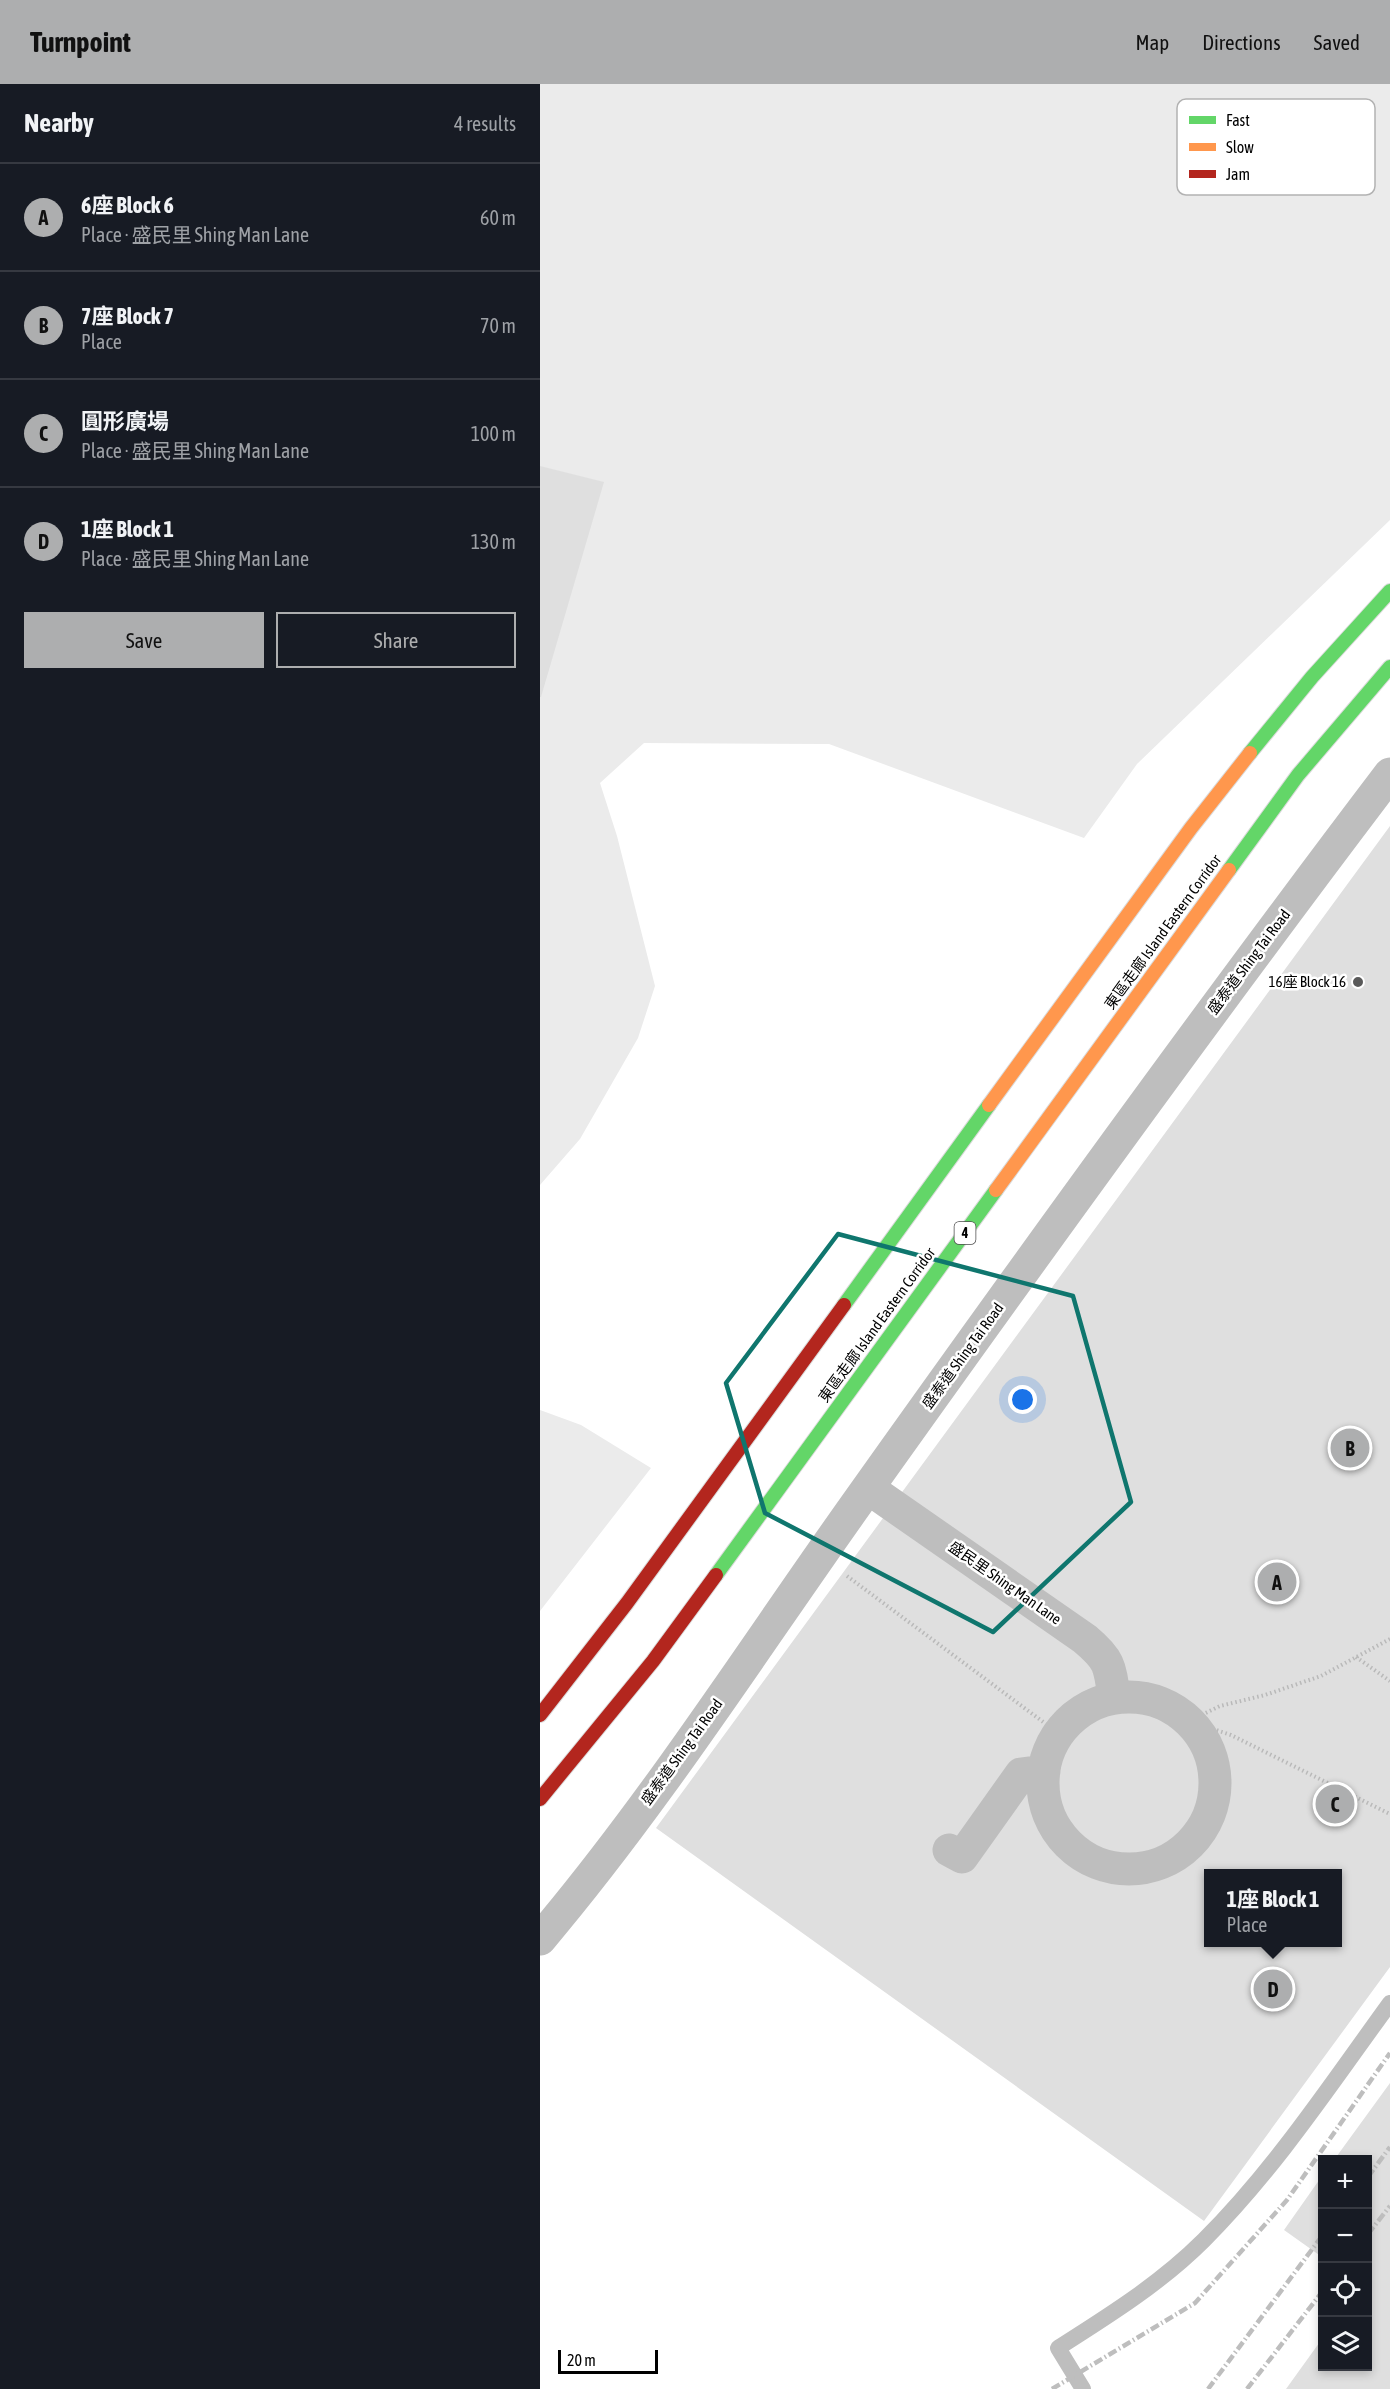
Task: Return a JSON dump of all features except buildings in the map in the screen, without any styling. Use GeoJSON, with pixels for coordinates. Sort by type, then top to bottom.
{"type":"FeatureCollection","features":[{"type":"Feature","properties":{"kind":"highway"},"geometry":{"type":"LineString","coordinates":[[540,1715],[627,1603],[1256,742],[1354,628],[1390,591]]}},
{"type":"Feature","properties":{"kind":"highway","name":"東區走廊 Island Eastern Corridor"},"geometry":{"type":"LineString","coordinates":[[540,1799],[653,1661],[1298,775],[1390,667]]}},
{"type":"Feature","properties":{"kind":"street","name":"盛泰道 Shing Tai Road"},"geometry":{"type":"LineString","coordinates":[[540,1939],[615,1845],[1168,1071],[1390,774]]}},
{"type":"Feature","properties":{"kind":"street","name":"盛民里 Shing Man Lane"},"geometry":{"type":"LineString","coordinates":[[868,1488],[1101,1652],[1110,1668],[1114,1698]]}},
{"type":"Feature","properties":{"kind":"street"},"geometry":{"type":"LineString","coordinates":[[1141,1697],[1166,1705],[1189,1721],[1205,1743],[1214,1768],[1214,1795],[1206,1821],[1191,1843],[1169,1860],[1144,1869],[1117,1869],[1091,1861],[1069,1845],[1053,1824],[1044,1798],[1044,1771],[1048,1751],[1058,1734],[1073,1717],[1092,1704],[1114,1698],[1141,1697]]}},
{"type":"Feature","properties":{"kind":"street"},"geometry":{"type":"LineString","coordinates":[[950,1850],[962,1857],[1021,1774],[1044,1771]]}},
{"type":"Feature","properties":{"kind":"lane"},"geometry":{"type":"LineString","coordinates":[[1083,2389],[1058,2348],[1160,2280],[1204,2241],[1237,2205],[1300,2128],[1390,2003]]}},
{"type":"Feature","properties":{"kind":"path"},"geometry":{"type":"LineString","coordinates":[[820,1556],[1058,1734]]}},
{"type":"Feature","properties":{"kind":"path"},"geometry":{"type":"LineString","coordinates":[[1189,1721],[1220,1706],[1265,1695],[1321,1676],[1390,1639]]}},
{"type":"Feature","properties":{"kind":"path"},"geometry":{"type":"LineString","coordinates":[[1356,1657],[1390,1681]]}},
{"type":"Feature","properties":{"kind":"path"},"geometry":{"type":"LineString","coordinates":[[1189,1721],[1231,1735],[1390,1814]]}},
{"type":"Feature","properties":{"kind":"highlighted area"},"geometry":{"type":"Polygon","coordinates":[[[838,1234],[1073,1296],[1131,1502],[993,1632],[765,1513],[726,1383],[838,1234]]]}},
{"type":"Feature","properties":{"kind":"shaded area"},"geometry":{"type":"Polygon","coordinates":[[[540,84],[1390,84],[1390,520],[1137,764],[1084,838],[829,744],[644,743],[600,783],[617,836],[655,986],[638,1038],[580,1139],[540,1185],[540,84]]]}},
{"type":"Feature","properties":{"kind":"shaded area"},"geometry":{"type":"Polygon","coordinates":[[[540,1410],[581,1425],[651,1468],[540,1611],[540,1410]]]}},
{"type":"Feature","properties":{"kind":"railway"},"geometry":{"type":"LineString","coordinates":[[1052,2389],[1195,2303],[1287,2200],[1390,2053]]}},
{"type":"Feature","properties":{"kind":"railway"},"geometry":{"type":"LineString","coordinates":[[1372,2172],[1390,2147]]}},
{"type":"Feature","properties":{"kind":"railway"},"geometry":{"type":"LineString","coordinates":[[1372,2229],[1390,2206]]}},
{"type":"Feature","properties":{"kind":"railway"},"geometry":{"type":"LineString","coordinates":[[1208,2389],[1318,2241]]}},
{"type":"Feature","properties":{"kind":"railway"},"geometry":{"type":"LineString","coordinates":[[1247,2389],[1318,2297]]}},
{"type":"Feature","properties":{"kind":"traffic: fast"},"geometry":{"type":"LineString","coordinates":[[1250,753],[1312,677],[1390,591]]}},
{"type":"Feature","properties":{"kind":"traffic: fast"},"geometry":{"type":"LineString","coordinates":[[1229,870],[1298,775],[1390,667]]}},
{"type":"Feature","properties":{"kind":"traffic: fast"},"geometry":{"type":"LineString","coordinates":[[844,1305],[989,1105]]}},
{"type":"Feature","properties":{"kind":"traffic: fast"},"geometry":{"type":"LineString","coordinates":[[716,1575],[996,1190]]}},
{"type":"Feature","properties":{"kind":"traffic: slow"},"geometry":{"type":"LineString","coordinates":[[989,1105],[1191,828],[1250,753]]}},
{"type":"Feature","properties":{"kind":"traffic: slow"},"geometry":{"type":"LineString","coordinates":[[996,1190],[1229,870]]}},
{"type":"Feature","properties":{"kind":"traffic: jam"},"geometry":{"type":"LineString","coordinates":[[540,1715],[627,1603],[844,1305]]}},
{"type":"Feature","properties":{"kind":"traffic: jam"},"geometry":{"type":"LineString","coordinates":[[540,1799],[653,1661],[716,1575]]}},
{"type":"Feature","properties":{"kind":"place","name":"16座 Block 16"},"geometry":{"type":"Point","coordinates":[1358,982]}},
{"type":"Feature","properties":{"kind":"place","name":"7座 Block 7"},"geometry":{"type":"Point","coordinates":[1350,1448]}},
{"type":"Feature","properties":{"kind":"place","name":"6座 Block 6"},"geometry":{"type":"Point","coordinates":[1277,1582]}},
{"type":"Feature","properties":{"kind":"place","name":"圓形廣場"},"geometry":{"type":"Point","coordinates":[1335,1804]}},
{"type":"Feature","properties":{"kind":"place","name":"1座 Block 1"},"geometry":{"type":"Point","coordinates":[1273,1989]}}]}
